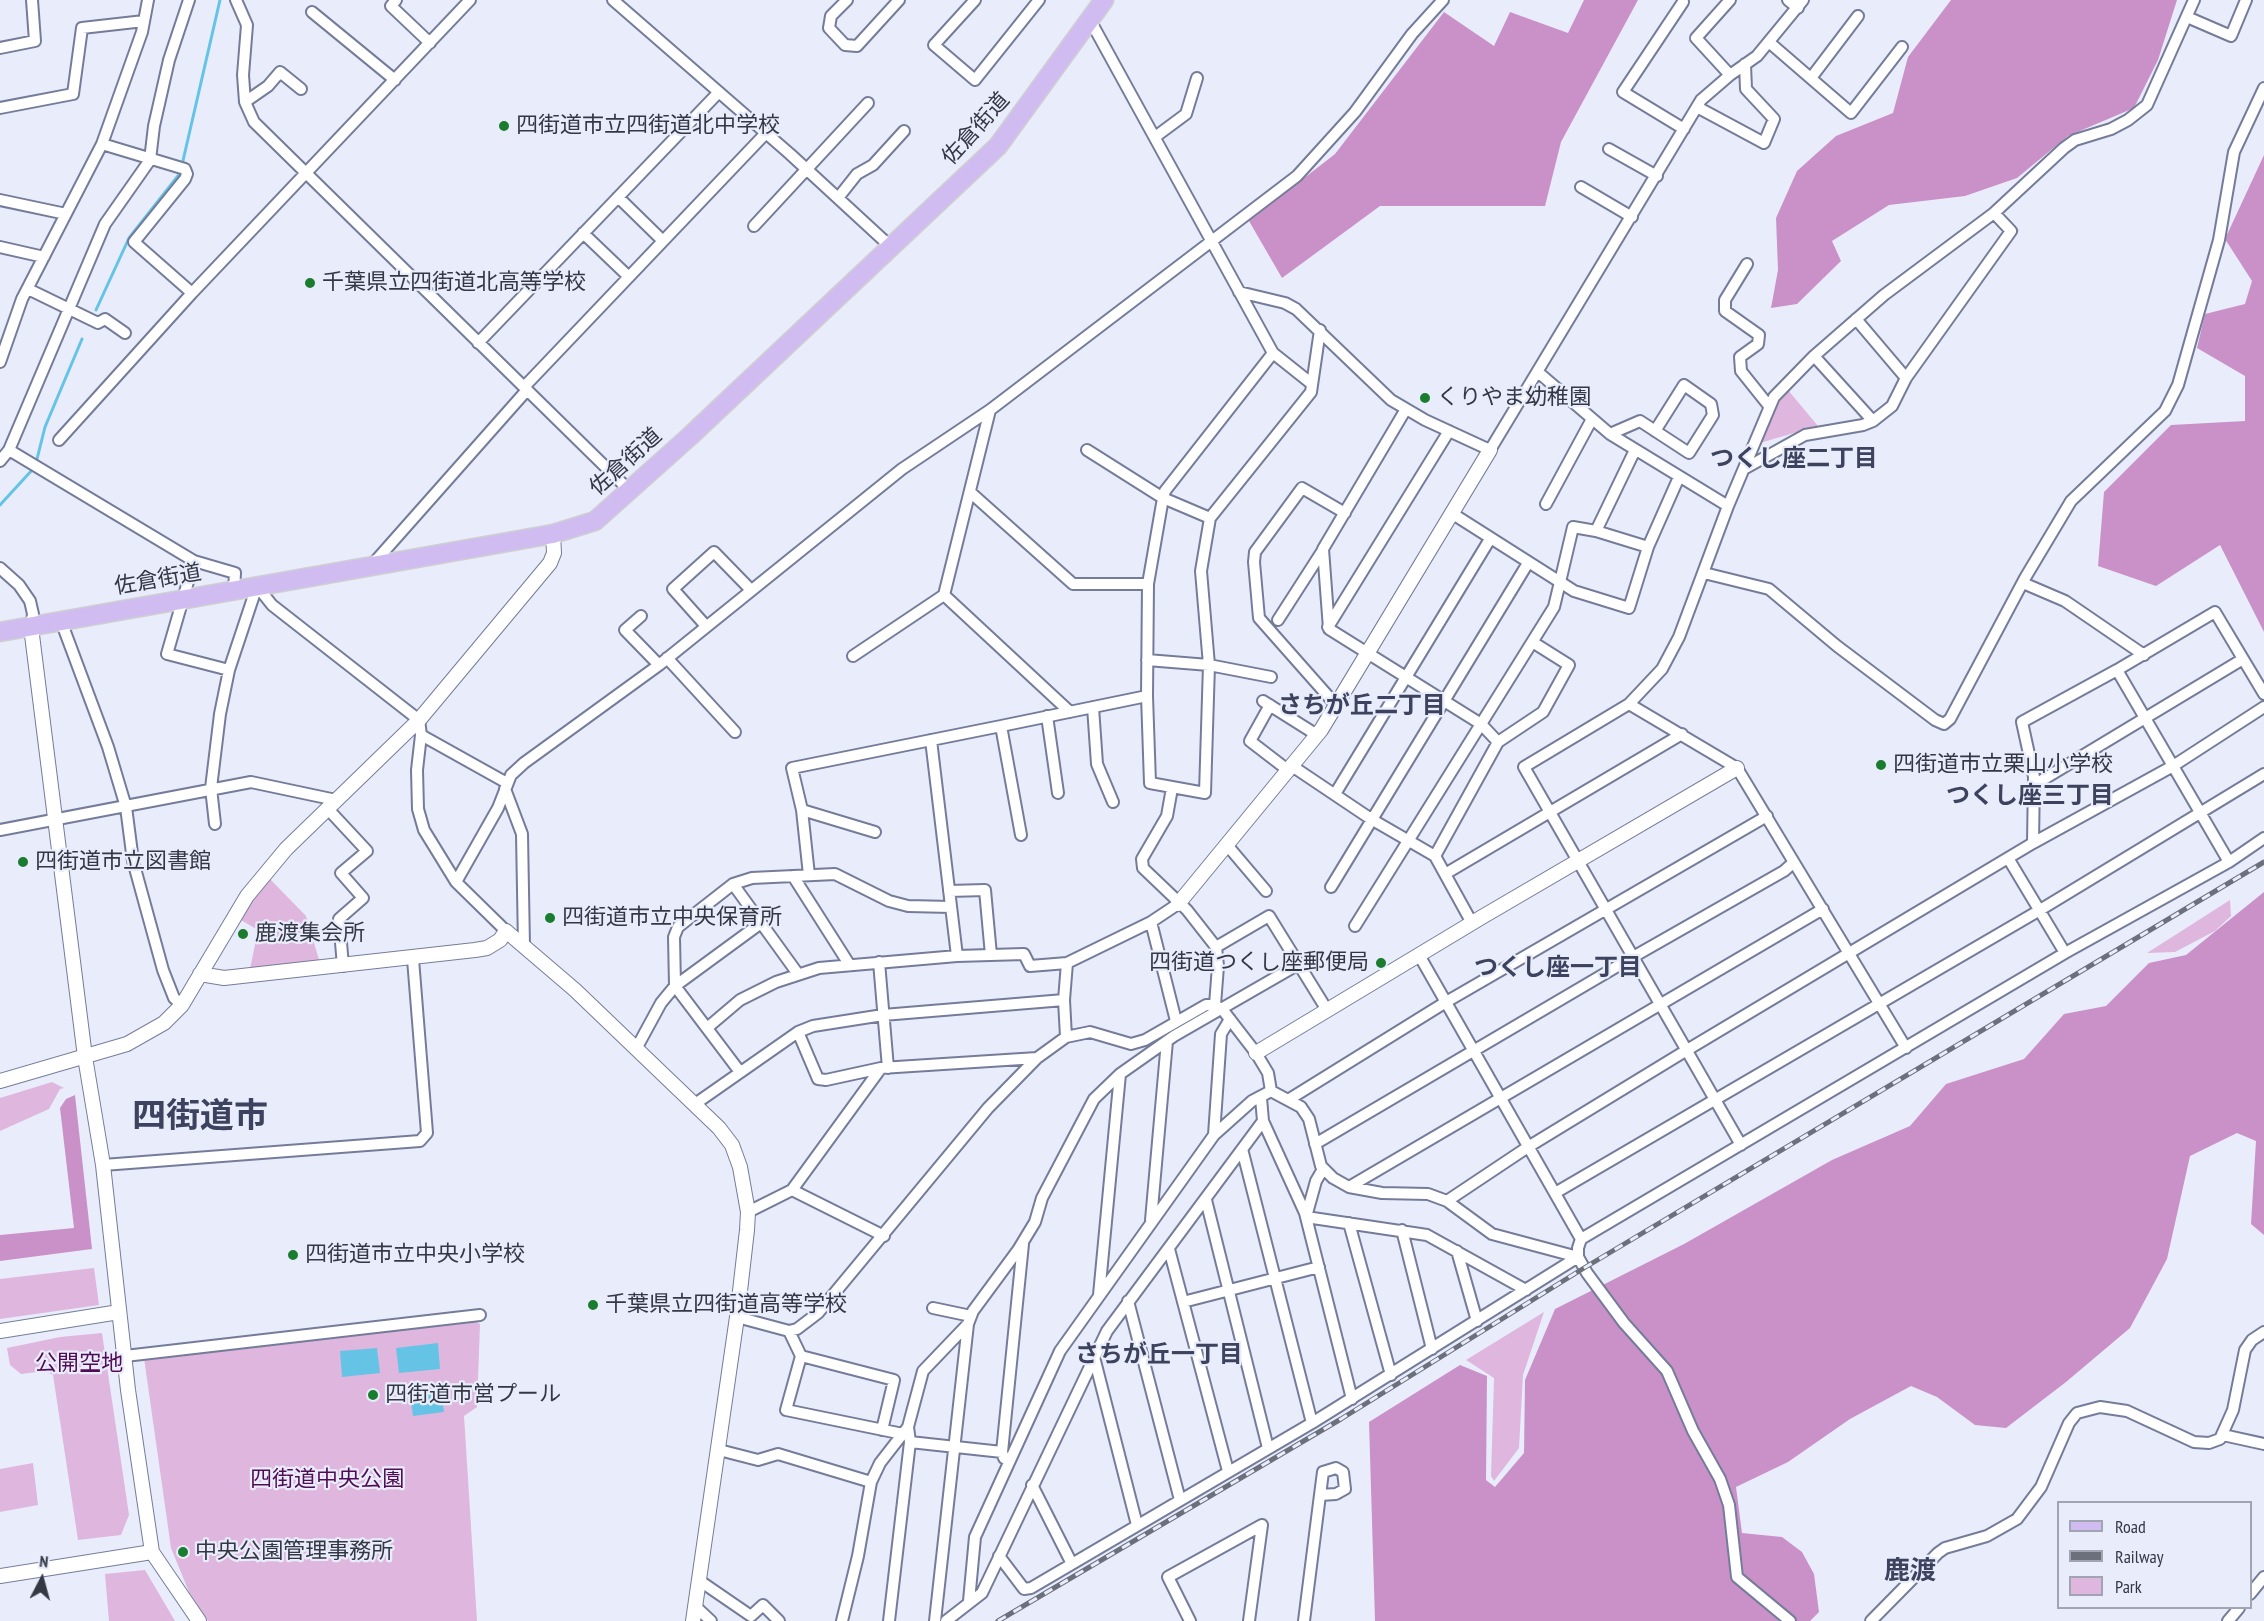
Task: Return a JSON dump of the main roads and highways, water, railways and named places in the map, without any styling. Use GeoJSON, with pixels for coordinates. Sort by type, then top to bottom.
{"type":"FeatureCollection","features":[{"type":"Feature","properties":{"kind":"main road","name":"佐倉街道"},"geometry":{"type":"LineString","coordinates":[[0,632],[553,534],[595,521],[998,146],[1104,0]]}},
{"type":"Feature","properties":{"kind":"water"},"geometry":{"type":"Polygon","coordinates":[[[438,1343],[440,1369],[399,1373],[396,1348],[438,1343]]]}},
{"type":"Feature","properties":{"kind":"water"},"geometry":{"type":"Polygon","coordinates":[[[377,1348],[380,1373],[342,1377],[340,1351],[377,1348]]]}},
{"type":"Feature","properties":{"kind":"water"},"geometry":{"type":"Polygon","coordinates":[[[441,1390],[444,1412],[413,1416],[410,1394],[441,1390]]]}},
{"type":"Feature","properties":{"kind":"waterway"},"geometry":{"type":"LineString","coordinates":[[182,165],[220,0]]}},
{"type":"Feature","properties":{"kind":"waterway"},"geometry":{"type":"LineString","coordinates":[[96,310],[129,238],[181,172]]}},
{"type":"Feature","properties":{"kind":"waterway"},"geometry":{"type":"LineString","coordinates":[[36,463],[45,427],[82,339]]}},
{"type":"Feature","properties":{"kind":"waterway"},"geometry":{"type":"LineString","coordinates":[[0,505],[33,469]]}},
{"type":"Feature","properties":{"kind":"railway"},"geometry":{"type":"LineString","coordinates":[[998,1621],[1341,1419],[1584,1268],[2264,862]]}},
{"type":"Feature","properties":{"kind":"place","name":"四街道市立四街道北中学校"},"geometry":{"type":"Point","coordinates":[504,126]}},
{"type":"Feature","properties":{"kind":"place","name":"千葉県立四街道北高等学校"},"geometry":{"type":"Point","coordinates":[310,283]}},
{"type":"Feature","properties":{"kind":"place","name":"くりやま幼稚園"},"geometry":{"type":"Point","coordinates":[1425,398]}},
{"type":"Feature","properties":{"kind":"place","name":"四街道市立栗山小学校"},"geometry":{"type":"Point","coordinates":[1881,765]}},
{"type":"Feature","properties":{"kind":"place","name":"四街道市立図書館"},"geometry":{"type":"Point","coordinates":[23,862]}},
{"type":"Feature","properties":{"kind":"place","name":"四街道市立中央保育所"},"geometry":{"type":"Point","coordinates":[550,918]}},
{"type":"Feature","properties":{"kind":"place","name":"鹿渡集会所"},"geometry":{"type":"Point","coordinates":[243,934]}},
{"type":"Feature","properties":{"kind":"place","name":"四街道つくし座郵便局"},"geometry":{"type":"Point","coordinates":[1381,963]}},
{"type":"Feature","properties":{"kind":"place","name":"四街道市立中央小学校"},"geometry":{"type":"Point","coordinates":[293,1255]}},
{"type":"Feature","properties":{"kind":"place","name":"千葉県立四街道高等学校"},"geometry":{"type":"Point","coordinates":[593,1305]}},
{"type":"Feature","properties":{"kind":"place","name":"四街道市営プール"},"geometry":{"type":"Point","coordinates":[373,1395]}},
{"type":"Feature","properties":{"kind":"place","name":"中央公園管理事務所"},"geometry":{"type":"Point","coordinates":[183,1552]}},
{"type":"Feature","properties":{"kind":"district","name":"つくし座二丁目"},"geometry":{"type":"Point","coordinates":[1794,459]}},
{"type":"Feature","properties":{"kind":"district","name":"さちが丘二丁目"},"geometry":{"type":"Point","coordinates":[1362,706]}},
{"type":"Feature","properties":{"kind":"district","name":"つくし座三丁目"},"geometry":{"type":"Point","coordinates":[2030,796]}},
{"type":"Feature","properties":{"kind":"district","name":"つくし座一丁目"},"geometry":{"type":"Point","coordinates":[1558,968]}},
{"type":"Feature","properties":{"kind":"district","name":"四街道市"},"geometry":{"type":"Point","coordinates":[200,1117]}},
{"type":"Feature","properties":{"kind":"district","name":"さちが丘一丁目"},"geometry":{"type":"Point","coordinates":[1159,1355]}},
{"type":"Feature","properties":{"kind":"district","name":"鹿渡"},"geometry":{"type":"Point","coordinates":[1910,1572]}},
{"type":"Feature","properties":{"kind":"park label","name":"公開空地"},"geometry":{"type":"Point","coordinates":[79,1364]}},
{"type":"Feature","properties":{"kind":"park label","name":"四街道中央公園"},"geometry":{"type":"Point","coordinates":[327,1480]}}]}
